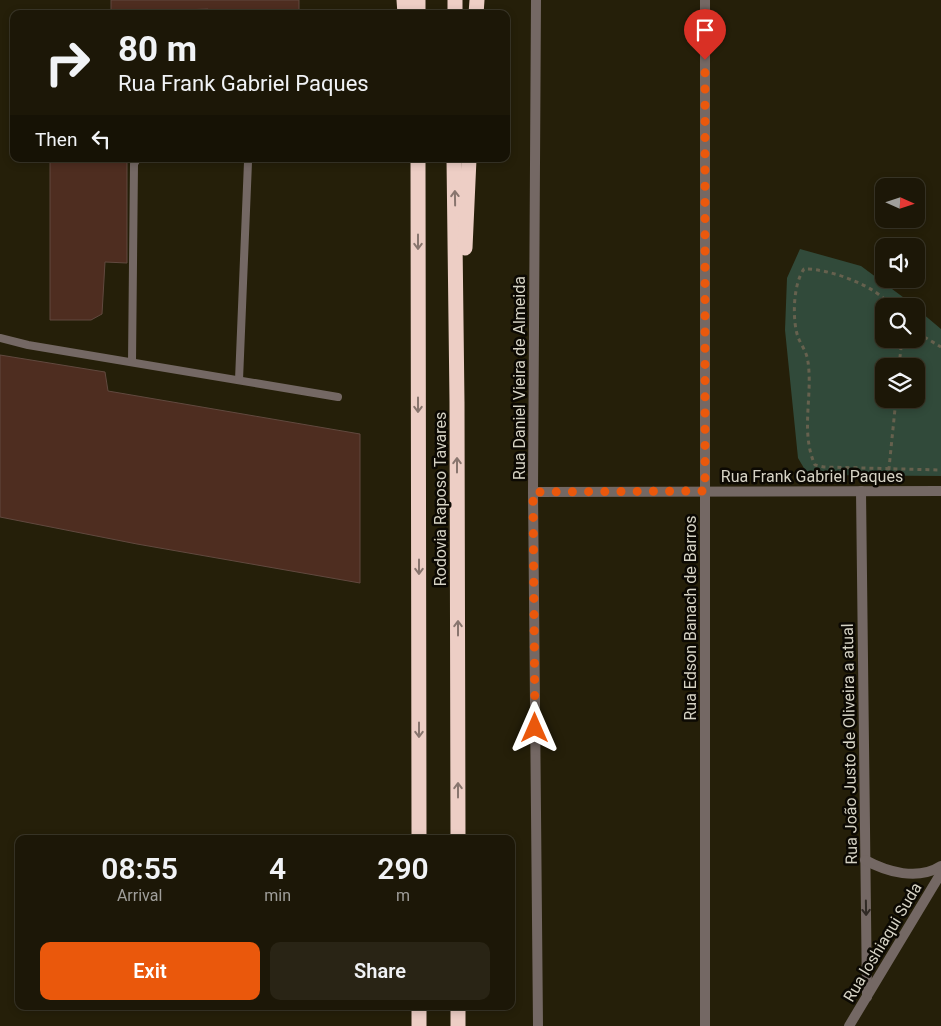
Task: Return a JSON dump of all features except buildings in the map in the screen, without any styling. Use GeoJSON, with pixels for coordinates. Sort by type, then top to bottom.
{"type":"FeatureCollection","features":[{"type":"Feature","properties":{"kind":"highway","name":"Rodovia Raposo Tavares"},"geometry":{"type":"LineString","coordinates":[[418,162],[419,835]]}},
{"type":"Feature","properties":{"kind":"highway","name":"Rodovia Raposo Tavares"},"geometry":{"type":"LineString","coordinates":[[454,162],[457,402],[458,835]]}},
{"type":"Feature","properties":{"kind":"highway"},"geometry":{"type":"LineString","coordinates":[[457,402],[469,162]]}},
{"type":"Feature","properties":{"kind":"highway"},"geometry":{"type":"LineString","coordinates":[[419,1010],[419,1026]]}},
{"type":"Feature","properties":{"kind":"highway"},"geometry":{"type":"LineString","coordinates":[[458,1010],[458,1026]]}},
{"type":"Feature","properties":{"kind":"street","name":"Rua Daniel Vieira de Almeida"},"geometry":{"type":"LineString","coordinates":[[536,0],[533,492],[538,1026]]}},
{"type":"Feature","properties":{"kind":"street","name":"Rua Edson Banach de Barros"},"geometry":{"type":"LineString","coordinates":[[705,0],[705,1026]]}},
{"type":"Feature","properties":{"kind":"street","name":"Rua João Justo de Oliveira a atual"},"geometry":{"type":"LineString","coordinates":[[861,491],[867,997]]}},
{"type":"Feature","properties":{"kind":"street","name":"Rua Frank Gabriel Paques"},"geometry":{"type":"LineString","coordinates":[[533,492],[941,491]]}},
{"type":"Feature","properties":{"kind":"street"},"geometry":{"type":"LineString","coordinates":[[865,860],[881,868],[896,872],[918,873],[934,871],[941,866]]}},
{"type":"Feature","properties":{"kind":"street","name":"Rua loshiaqui Suda"},"geometry":{"type":"LineString","coordinates":[[849,1026],[941,873]]}},
{"type":"Feature","properties":{"kind":"lane"},"geometry":{"type":"LineString","coordinates":[[132,362],[134,164],[136,162]]}},
{"type":"Feature","properties":{"kind":"lane"},"geometry":{"type":"LineString","coordinates":[[240,380],[248,162]]}},
{"type":"Feature","properties":{"kind":"lane"},"geometry":{"type":"LineString","coordinates":[[0,338],[28,345],[338,397]]}},
{"type":"Feature","properties":{"kind":"path"},"geometry":{"type":"LineString","coordinates":[[884,298],[874,290],[836,274],[814,269],[804,270],[799,276],[795,293],[798,336],[804,346],[808,361],[807,433],[814,465],[824,467],[941,470]]}},
{"type":"Feature","properties":{"kind":"path"},"geometry":{"type":"LineString","coordinates":[[925,338],[941,347]]}},
{"type":"Feature","properties":{"kind":"path"},"geometry":{"type":"LineString","coordinates":[[887,491],[895,408]]}},
{"type":"Feature","properties":{"kind":"green space"},"geometry":{"type":"Polygon","coordinates":[[[800,249],[861,266],[875,276],[875,288],[891,288],[904,298],[875,298],[875,348],[925,348],[925,316],[941,329],[941,476],[808,475],[798,458],[785,330],[787,278],[800,249]]]}},
{"type":"Feature","properties":{"kind":"route"},"geometry":{"type":"LineString","coordinates":[[535,728],[533,492],[705,491],[705,60]]}}]}
